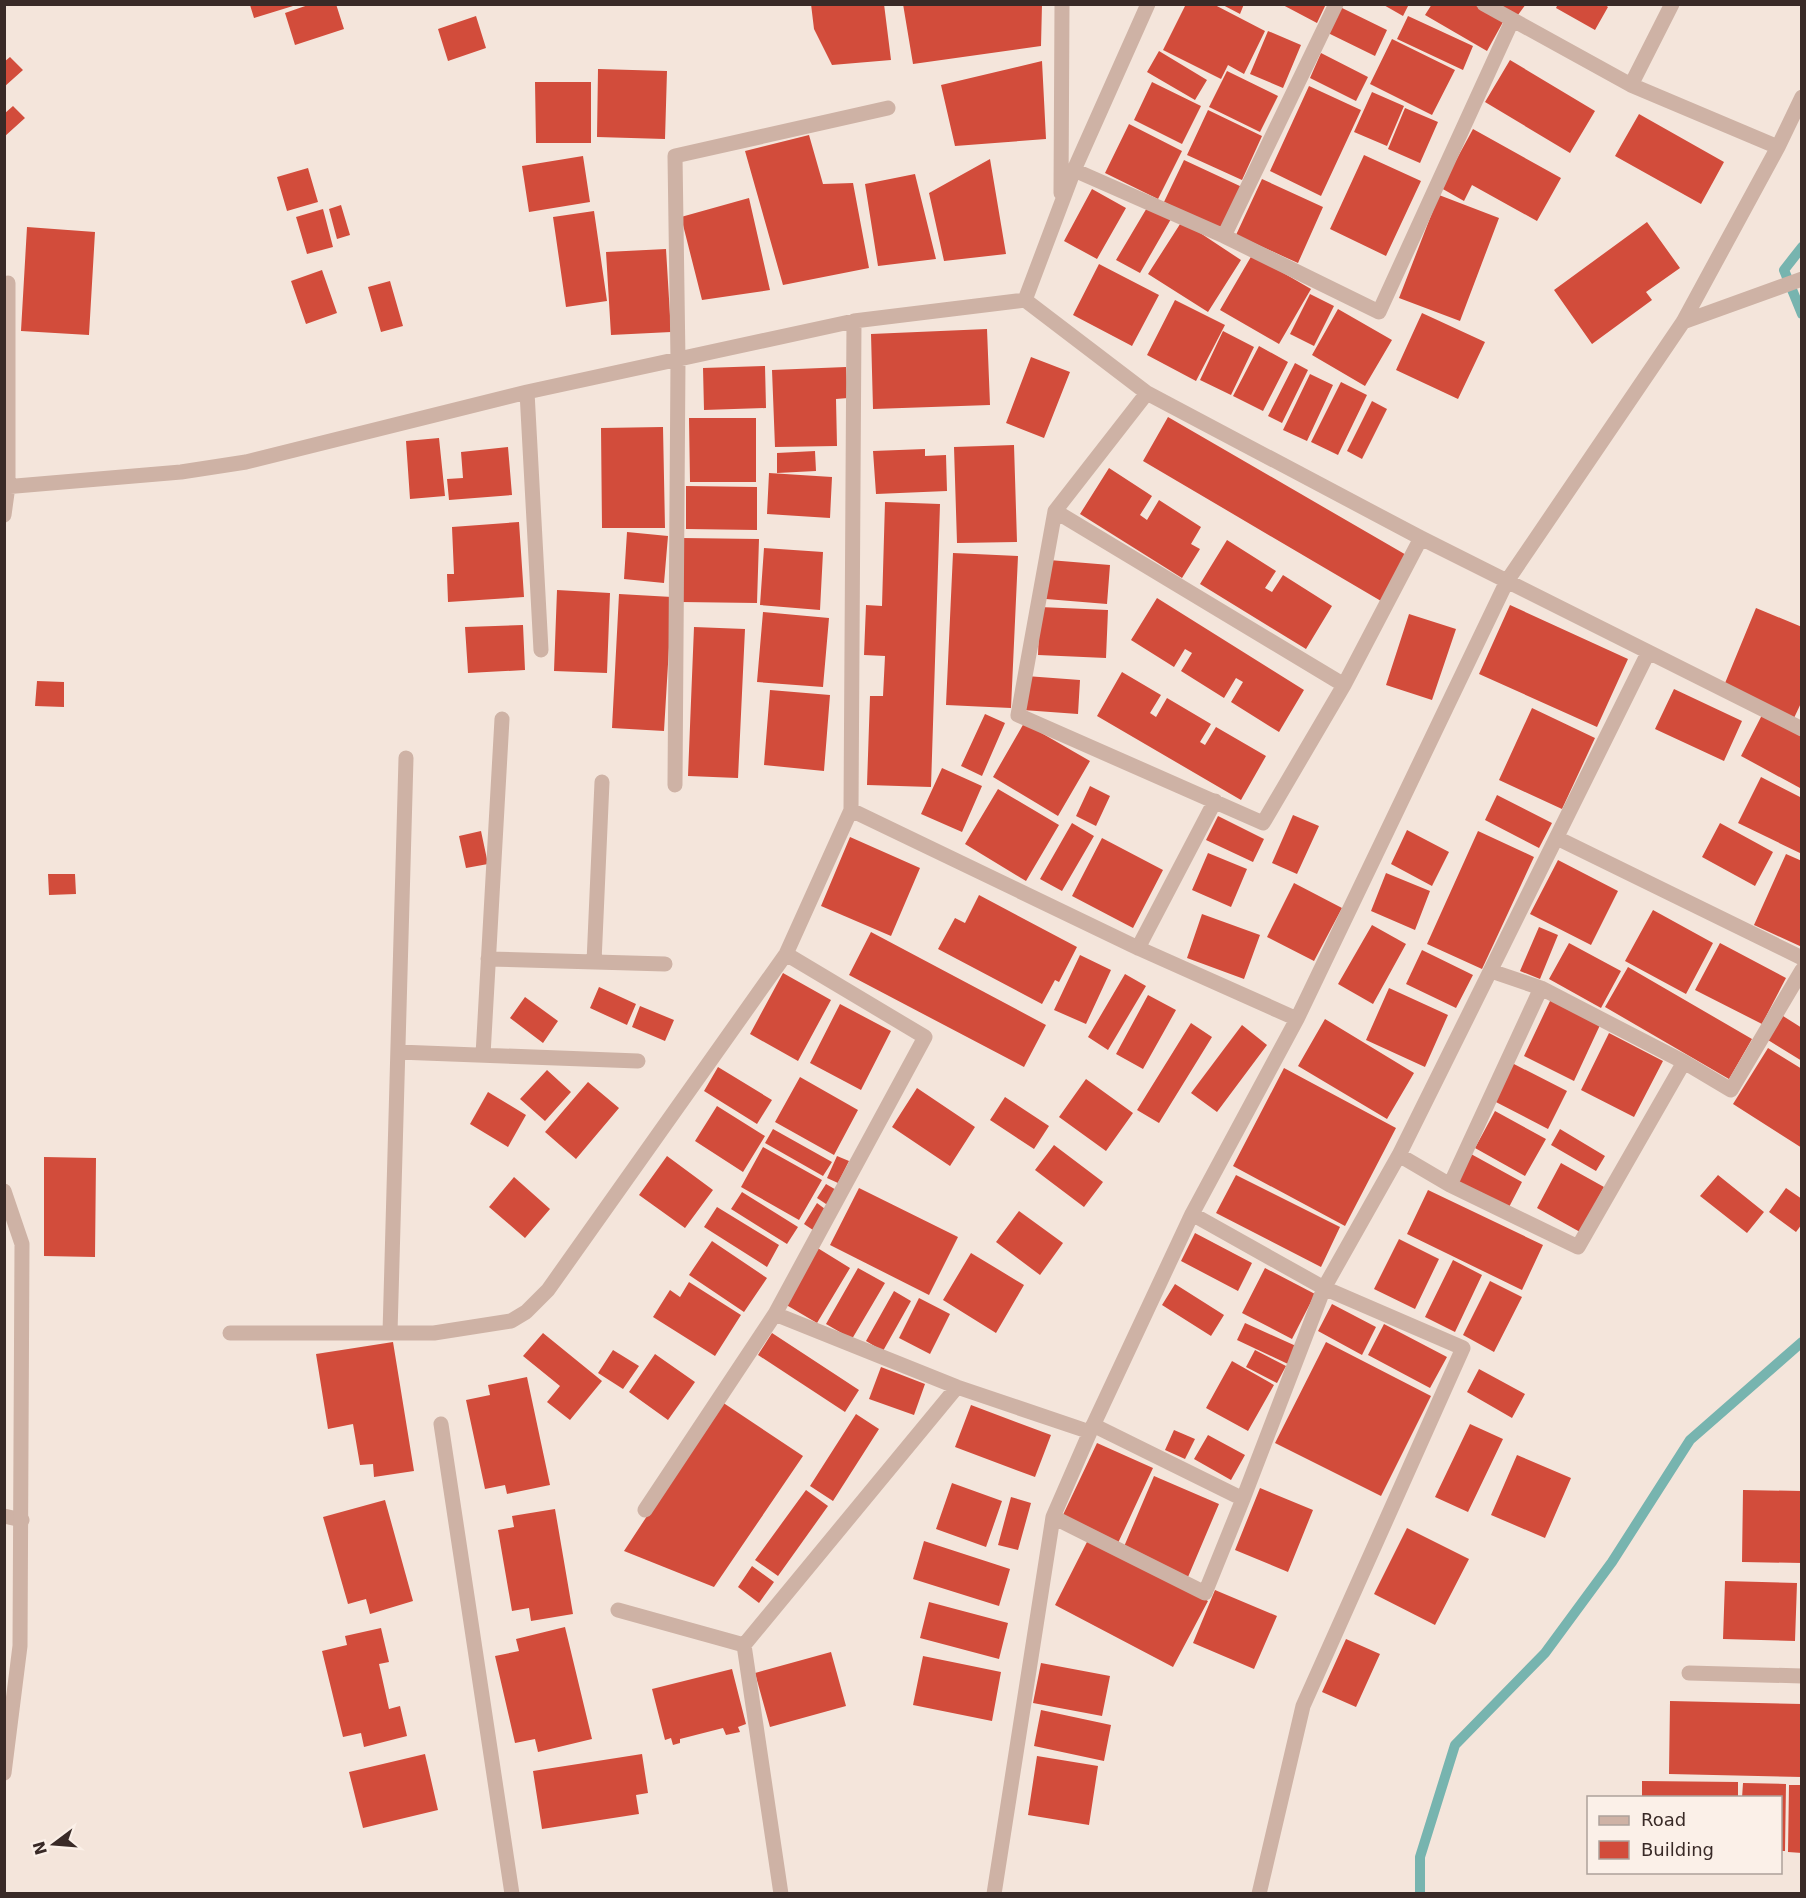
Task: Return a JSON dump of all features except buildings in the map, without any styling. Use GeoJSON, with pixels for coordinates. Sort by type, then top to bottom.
{"type":"FeatureCollection","features":[{"type":"Feature","properties":{"kind":"street"},"geometry":{"type":"LineString","coordinates":[[1061,205],[1062,4]]}},
{"type":"Feature","properties":{"kind":"street"},"geometry":{"type":"LineString","coordinates":[[1025,300],[1074,170],[1148,4]]}},
{"type":"Feature","properties":{"kind":"street"},"geometry":{"type":"LineString","coordinates":[[1224,236],[1336,4]]}},
{"type":"Feature","properties":{"kind":"street"},"geometry":{"type":"LineString","coordinates":[[1484,4],[1631,85],[1778,147]]}},
{"type":"Feature","properties":{"kind":"street"},"geometry":{"type":"LineString","coordinates":[[1631,85],[1672,4]]}},
{"type":"Feature","properties":{"kind":"street"},"geometry":{"type":"LineString","coordinates":[[1074,170],[1224,236],[1379,312],[1512,21]]}},
{"type":"Feature","properties":{"kind":"street"},"geometry":{"type":"LineString","coordinates":[[994,1893],[1053,1517],[1092,1428],[1192,1214],[1297,1019],[1507,581],[1683,322],[1778,147],[1802,97]]}},
{"type":"Feature","properties":{"kind":"street"},"geometry":{"type":"LineString","coordinates":[[675,785],[678,360],[675,156],[888,108]]}},
{"type":"Feature","properties":{"kind":"street"},"geometry":{"type":"LineString","coordinates":[[1683,322],[1802,279]]}},
{"type":"Feature","properties":{"kind":"street"},"geometry":{"type":"LineString","coordinates":[[4,516],[8,283]]}},
{"type":"Feature","properties":{"kind":"street"},"geometry":{"type":"LineString","coordinates":[[6,487],[181,472],[246,462],[527,392],[854,321],[1025,300],[1147,393],[1421,538],[1802,729]]}},
{"type":"Feature","properties":{"kind":"street"},"geometry":{"type":"LineString","coordinates":[[230,1333],[434,1333],[511,1321],[526,1312],[548,1290],[786,954],[851,810],[854,321]]}},
{"type":"Feature","properties":{"kind":"street"},"geometry":{"type":"LineString","coordinates":[[527,392],[541,650]]}},
{"type":"Feature","properties":{"kind":"street"},"geometry":{"type":"LineString","coordinates":[[1147,393],[1055,512],[1018,715],[1263,823],[1344,685],[1421,538]]}},
{"type":"Feature","properties":{"kind":"street"},"geometry":{"type":"LineString","coordinates":[[1055,512],[1344,685]]}},
{"type":"Feature","properties":{"kind":"street"},"geometry":{"type":"LineString","coordinates":[[1053,1517],[1205,1593],[1324,1288],[1399,1155],[1648,653]]}},
{"type":"Feature","properties":{"kind":"street"},"geometry":{"type":"LineString","coordinates":[[483,1055],[502,719]]}},
{"type":"Feature","properties":{"kind":"street"},"geometry":{"type":"LineString","coordinates":[[390,1333],[406,758]]}},
{"type":"Feature","properties":{"kind":"street"},"geometry":{"type":"LineString","coordinates":[[594,962],[602,782]]}},
{"type":"Feature","properties":{"kind":"street"},"geometry":{"type":"LineString","coordinates":[[1138,948],[1215,801]]}},
{"type":"Feature","properties":{"kind":"street"},"geometry":{"type":"LineString","coordinates":[[851,810],[1138,948],[1297,1019]]}},
{"type":"Feature","properties":{"kind":"street"},"geometry":{"type":"LineString","coordinates":[[1557,838],[1802,958]]}},
{"type":"Feature","properties":{"kind":"street"},"geometry":{"type":"LineString","coordinates":[[645,1510],[775,1314],[925,1037],[786,954]]}},
{"type":"Feature","properties":{"kind":"street"},"geometry":{"type":"LineString","coordinates":[[488,959],[665,964]]}},
{"type":"Feature","properties":{"kind":"street"},"geometry":{"type":"LineString","coordinates":[[1491,971],[1541,988],[1684,1062],[1731,1090],[1802,970]]}},
{"type":"Feature","properties":{"kind":"street"},"geometry":{"type":"LineString","coordinates":[[1450,1185],[1541,988]]}},
{"type":"Feature","properties":{"kind":"street"},"geometry":{"type":"LineString","coordinates":[[398,1052],[638,1061]]}},
{"type":"Feature","properties":{"kind":"street"},"geometry":{"type":"LineString","coordinates":[[1399,1155],[1450,1185],[1578,1247],[1684,1062]]}},
{"type":"Feature","properties":{"kind":"street"},"geometry":{"type":"LineString","coordinates":[[4,1191],[22,1245],[20,1646],[4,1773]]}},
{"type":"Feature","properties":{"kind":"street"},"geometry":{"type":"LineString","coordinates":[[1192,1214],[1324,1288],[1462,1348],[1303,1706],[1259,1893]]}},
{"type":"Feature","properties":{"kind":"street"},"geometry":{"type":"LineString","coordinates":[[775,1314],[957,1387],[1092,1428],[1243,1499]]}},
{"type":"Feature","properties":{"kind":"street"},"geometry":{"type":"LineString","coordinates":[[781,1893],[744,1645],[957,1387]]}},
{"type":"Feature","properties":{"kind":"street"},"geometry":{"type":"LineString","coordinates":[[441,1424],[512,1893]]}},
{"type":"Feature","properties":{"kind":"street"},"geometry":{"type":"LineString","coordinates":[[4,1516],[22,1520]]}},
{"type":"Feature","properties":{"kind":"street"},"geometry":{"type":"LineString","coordinates":[[618,1610],[744,1645]]}},
{"type":"Feature","properties":{"kind":"street"},"geometry":{"type":"LineString","coordinates":[[4,1647],[20,1646]]}},
{"type":"Feature","properties":{"kind":"street"},"geometry":{"type":"LineString","coordinates":[[1689,1673],[1802,1676]]}},
{"type":"Feature","properties":{"kind":"waterway"},"geometry":{"type":"LineString","coordinates":[[1802,247],[1784,270],[1802,314]]}},
{"type":"Feature","properties":{"kind":"waterway"},"geometry":{"type":"LineString","coordinates":[[1420,1894],[1420,1857],[1455,1745],[1545,1653],[1612,1562],[1690,1440],[1802,1342]]}}]}
